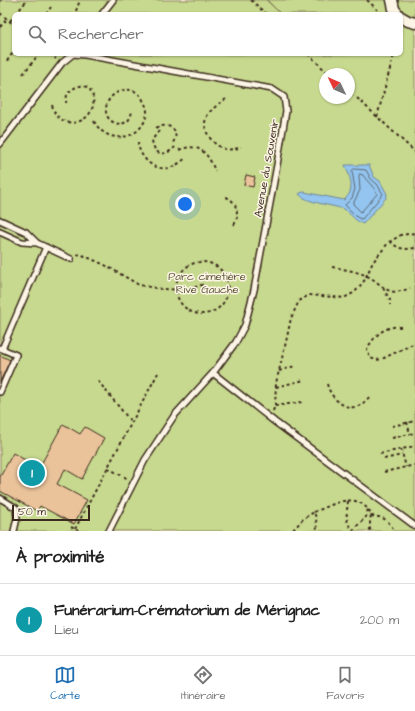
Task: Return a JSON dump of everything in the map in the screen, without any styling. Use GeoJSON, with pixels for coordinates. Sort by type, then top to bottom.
{"type":"FeatureCollection","features":[{"type":"Feature","properties":{"kind":"street"},"geometry":{"type":"LineString","coordinates":[[392,0],[394,9],[396,12]]}},
{"type":"Feature","properties":{"kind":"street"},"geometry":{"type":"LineString","coordinates":[[403,18],[415,23]]}},
{"type":"Feature","properties":{"kind":"lane"},"geometry":{"type":"LineString","coordinates":[[104,12],[113,0]]}},
{"type":"Feature","properties":{"kind":"lane","name":"Avenue du Souvenir"},"geometry":{"type":"LineString","coordinates":[[0,144],[62,63],[71,56]]}},
{"type":"Feature","properties":{"kind":"lane","name":"Avenue du Souvenir"},"geometry":{"type":"LineString","coordinates":[[96,56],[272,89],[284,97],[286,111],[254,290],[245,325],[236,342],[213,373],[174,416],[145,460],[109,531]]}},
{"type":"Feature","properties":{"kind":"lane"},"geometry":{"type":"LineString","coordinates":[[0,220],[26,232],[37,243]]}},
{"type":"Feature","properties":{"kind":"lane"},"geometry":{"type":"LineString","coordinates":[[0,232],[22,242],[37,243],[71,259]]}},
{"type":"Feature","properties":{"kind":"lane"},"geometry":{"type":"LineString","coordinates":[[0,392],[16,355],[1,348],[46,247]]}},
{"type":"Feature","properties":{"kind":"lane"},"geometry":{"type":"LineString","coordinates":[[213,373],[269,417],[415,526]]}},
{"type":"Feature","properties":{"kind":"lane"},"geometry":{"type":"LineString","coordinates":[[0,498],[16,508],[17,518],[14,531]]}},
{"type":"Feature","properties":{"kind":"path"},"geometry":{"type":"LineString","coordinates":[[17,12],[27,0]]}},
{"type":"Feature","properties":{"kind":"path"},"geometry":{"type":"LineString","coordinates":[[76,11],[80,0]]}},
{"type":"Feature","properties":{"kind":"path"},"geometry":{"type":"LineString","coordinates":[[251,0],[264,12]]}},
{"type":"Feature","properties":{"kind":"path"},"geometry":{"type":"LineString","coordinates":[[367,0],[380,12]]}},
{"type":"Feature","properties":{"kind":"path"},"geometry":{"type":"LineString","coordinates":[[48,12],[51,8]]}},
{"type":"Feature","properties":{"kind":"path"},"geometry":{"type":"LineString","coordinates":[[0,13],[10,21],[12,19]]}},
{"type":"Feature","properties":{"kind":"path"},"geometry":{"type":"LineString","coordinates":[[0,27],[7,19]]}},
{"type":"Feature","properties":{"kind":"path"},"geometry":{"type":"LineString","coordinates":[[6,61],[12,54]]}},
{"type":"Feature","properties":{"kind":"path"},"geometry":{"type":"LineString","coordinates":[[22,74],[36,56]]}},
{"type":"Feature","properties":{"kind":"path"},"geometry":{"type":"LineString","coordinates":[[310,56],[323,68]]}},
{"type":"Feature","properties":{"kind":"path"},"geometry":{"type":"LineString","coordinates":[[377,117],[393,56]]}},
{"type":"Feature","properties":{"kind":"path"},"geometry":{"type":"LineString","coordinates":[[52,105],[54,112],[60,118],[68,122],[76,123],[84,120],[90,114],[94,104],[93,95],[90,89],[86,86],[79,85],[73,87],[67,94],[66,103]]}},
{"type":"Feature","properties":{"kind":"path"},"geometry":{"type":"LineString","coordinates":[[94,121],[101,131],[114,138],[122,138],[135,133],[142,126],[147,111],[146,104],[141,94],[134,90],[128,89],[119,91],[112,96],[107,105],[106,112],[109,119],[114,124],[120,124],[126,122],[132,112]]}},
{"type":"Feature","properties":{"kind":"path"},"geometry":{"type":"LineString","coordinates":[[355,97],[415,152]]}},
{"type":"Feature","properties":{"kind":"path"},"geometry":{"type":"LineString","coordinates":[[226,99],[207,116],[205,124],[212,141],[219,146],[226,149],[241,147]]}},
{"type":"Feature","properties":{"kind":"path"},"geometry":{"type":"LineString","coordinates":[[156,128],[161,125],[172,127],[176,132],[176,138],[172,144]]}},
{"type":"Feature","properties":{"kind":"path"},"geometry":{"type":"LineString","coordinates":[[159,131],[152,140],[153,146],[157,152],[168,154],[175,147]]}},
{"type":"Feature","properties":{"kind":"path"},"geometry":{"type":"LineString","coordinates":[[138,142],[138,149],[143,157],[156,167],[172,167],[186,158]]}},
{"type":"Feature","properties":{"kind":"path"},"geometry":{"type":"LineString","coordinates":[[179,150],[193,147],[198,148],[206,153],[215,171]]}},
{"type":"Feature","properties":{"kind":"path"},"geometry":{"type":"LineString","coordinates":[[226,198],[231,199],[235,205],[237,212],[234,225]]}},
{"type":"Feature","properties":{"kind":"path"},"geometry":{"type":"LineString","coordinates":[[269,417],[275,406],[276,387],[291,318],[299,301],[309,295],[344,298],[355,292],[367,276],[373,262],[381,250],[390,241],[401,235],[415,233]]}},
{"type":"Feature","properties":{"kind":"path"},"geometry":{"type":"LineString","coordinates":[[390,241],[398,248],[415,248]]}},
{"type":"Feature","properties":{"kind":"path"},"geometry":{"type":"LineString","coordinates":[[71,259],[80,254],[105,265],[139,285],[162,289],[186,290],[205,284]]}},
{"type":"Feature","properties":{"kind":"path"},"geometry":{"type":"LineString","coordinates":[[201,262],[212,264],[222,270],[227,280],[229,291],[226,301],[220,308],[211,314],[201,315],[192,313],[183,308],[175,290],[179,275],[184,269],[190,264],[201,262]]}},
{"type":"Feature","properties":{"kind":"path"},"geometry":{"type":"LineString","coordinates":[[332,268],[353,271],[367,276],[389,291],[403,291],[410,288]]}},
{"type":"Feature","properties":{"kind":"path"},"geometry":{"type":"LineString","coordinates":[[382,287],[390,300],[390,306]]}},
{"type":"Feature","properties":{"kind":"path"},"geometry":{"type":"LineString","coordinates":[[401,327],[396,326],[388,328],[371,341],[367,348],[370,358],[377,360],[384,358],[415,343]]}},
{"type":"Feature","properties":{"kind":"path"},"geometry":{"type":"LineString","coordinates":[[279,371],[295,366]]}},
{"type":"Feature","properties":{"kind":"path"},"geometry":{"type":"LineString","coordinates":[[75,529],[158,373]]}},
{"type":"Feature","properties":{"kind":"path"},"geometry":{"type":"LineString","coordinates":[[276,387],[304,380]]}},
{"type":"Feature","properties":{"kind":"path"},"geometry":{"type":"LineString","coordinates":[[98,381],[132,423]]}},
{"type":"Feature","properties":{"kind":"path"},"geometry":{"type":"LineString","coordinates":[[327,384],[329,391],[334,398],[346,406],[359,406],[366,401],[368,397]]}},
{"type":"Feature","properties":{"kind":"path"},"geometry":{"type":"LineString","coordinates":[[275,406],[302,402]]}},
{"type":"Feature","properties":{"kind":"path"},"geometry":{"type":"LineString","coordinates":[[392,426],[415,420]]}},
{"type":"Feature","properties":{"kind":"path"},"geometry":{"type":"LineString","coordinates":[[407,422],[410,434]]}},
{"type":"Feature","properties":{"kind":"path"},"geometry":{"type":"LineString","coordinates":[[392,438],[415,433]]}},
{"type":"Feature","properties":{"kind":"path"},"geometry":{"type":"LineString","coordinates":[[380,454],[415,446]]}},
{"type":"Feature","properties":{"kind":"path"},"geometry":{"type":"LineString","coordinates":[[401,449],[406,467]]}},
{"type":"Feature","properties":{"kind":"path"},"geometry":{"type":"LineString","coordinates":[[384,459],[402,455]]}},
{"type":"Feature","properties":{"kind":"path"},"geometry":{"type":"LineString","coordinates":[[384,472],[415,465]]}},
{"type":"Feature","properties":{"kind":"path"},"geometry":{"type":"LineString","coordinates":[[108,468],[134,482]]}},
{"type":"Feature","properties":{"kind":"path"},"geometry":{"type":"LineString","coordinates":[[348,500],[346,517],[348,526],[354,531],[366,517],[368,509]]}},
{"type":"Feature","properties":{"kind":"path"},"geometry":{"type":"LineString","coordinates":[[293,531],[304,518],[314,512],[340,501],[348,500],[359,502],[368,509],[371,514],[370,531]]}},
{"type":"Feature","properties":{"kind":"path"},"geometry":{"type":"LineString","coordinates":[[314,512],[317,531]]}},
{"type":"Feature","properties":{"kind":"path"},"geometry":{"type":"LineString","coordinates":[[371,516],[381,517],[388,521],[393,531]]}},
{"type":"Feature","properties":{"kind":"path"},"geometry":{"type":"LineString","coordinates":[[71,527],[79,531]]}},
{"type":"Feature","properties":{"kind":"green space","name":"Parc cimetière Rive Gauche"},"geometry":{"type":"Polygon","coordinates":[[[0,0],[266,0],[279,12],[12,12],[12,56],[403,56],[403,12],[279,12],[267,0],[415,0],[415,531],[0,531],[0,0]]]}},
{"type":"Feature","properties":{"kind":"water"},"geometry":{"type":"Polygon","coordinates":[[[345,165],[369,165],[374,177],[380,181],[387,194],[386,198],[363,224],[343,209],[307,200],[299,194],[304,192],[344,200],[348,196],[351,188],[350,179],[345,165]]]}},
{"type":"Feature","properties":{"kind":"building"},"geometry":{"type":"Polygon","coordinates":[[[246,175],[255,177],[253,187],[244,185],[246,175]]]}},
{"type":"Feature","properties":{"kind":"building"},"geometry":{"type":"Polygon","coordinates":[[[0,355],[10,360],[0,382],[0,355]]]}},
{"type":"Feature","properties":{"kind":"building"},"geometry":{"type":"Polygon","coordinates":[[[63,424],[80,434],[85,427],[104,438],[82,479],[65,469],[57,484],[87,500],[74,524],[40,506],[37,511],[0,491],[0,477],[13,453],[39,468],[63,424]]]}},
{"type":"Feature","properties":{"kind":"place","name":"Funérarium-Crématorium de Mérignac"},"geometry":{"type":"Point","coordinates":[32,473]}}]}
